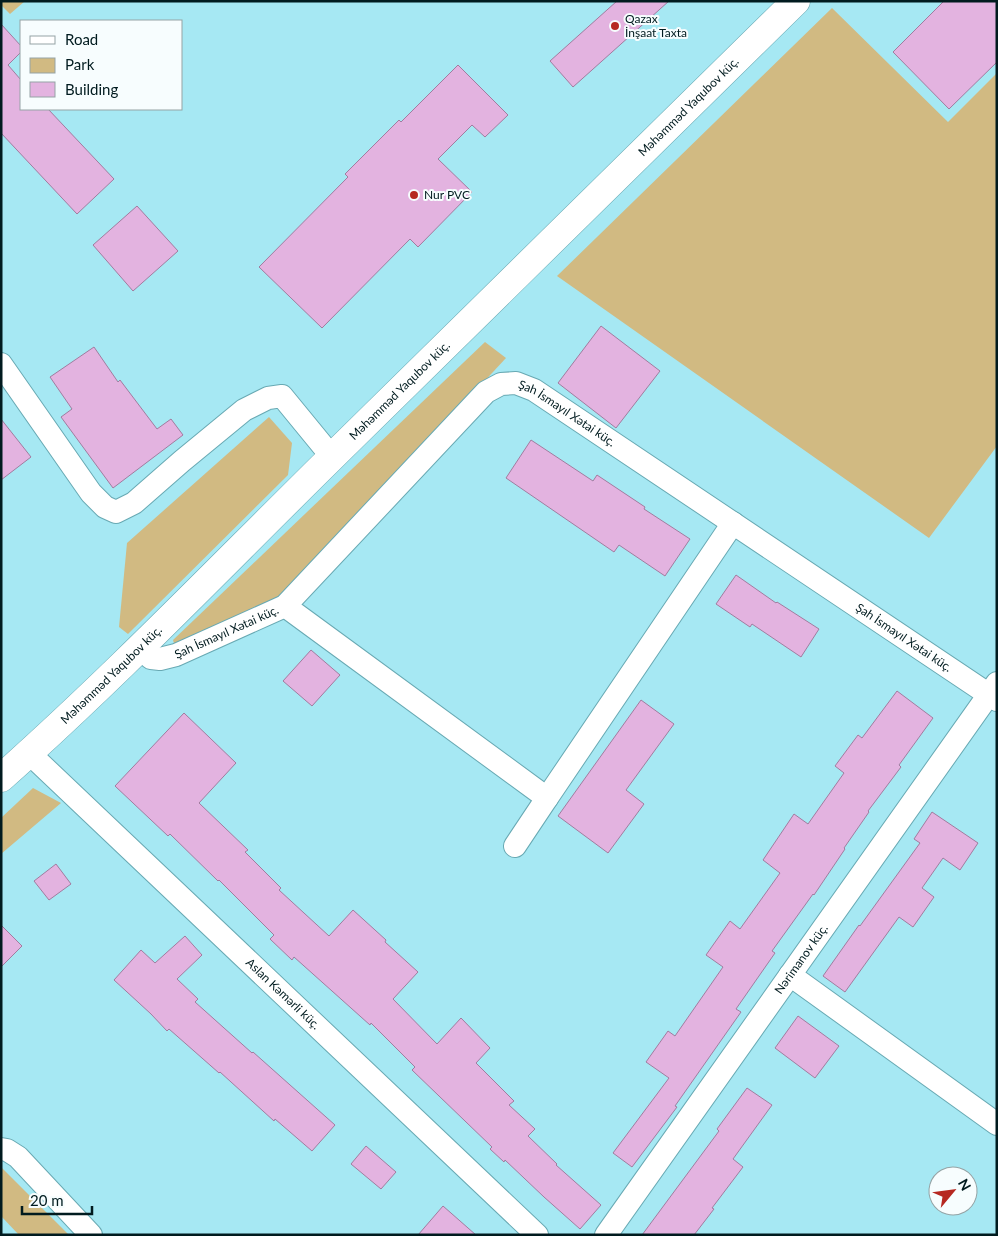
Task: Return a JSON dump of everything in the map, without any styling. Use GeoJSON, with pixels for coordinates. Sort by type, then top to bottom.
{"type":"FeatureCollection","features":[{"type":"Feature","properties":{"kind":"main road","name":"Məhəmməd Yaqubov küç."},"geometry":{"type":"LineString","coordinates":[[1,778],[140,648],[332,456],[796,1]]}},
{"type":"Feature","properties":{"kind":"street"},"geometry":{"type":"LineString","coordinates":[[1,364],[91,493],[105,507],[116,512],[134,503],[244,410],[268,398],[282,396],[332,456]]}},
{"type":"Feature","properties":{"kind":"street","name":"Şah İsmayıl Xətai küç."},"geometry":{"type":"LineString","coordinates":[[140,648],[151,658],[160,659],[176,655],[285,606],[486,392],[501,384],[516,383],[534,390],[732,522],[994,692]]}},
{"type":"Feature","properties":{"kind":"street"},"geometry":{"type":"LineString","coordinates":[[515,846],[732,522]]}},
{"type":"Feature","properties":{"kind":"street"},"geometry":{"type":"LineString","coordinates":[[285,606],[548,798]]}},
{"type":"Feature","properties":{"kind":"street","name":"Nərimanov küç."},"geometry":{"type":"LineString","coordinates":[[606,1235],[994,692]]}},
{"type":"Feature","properties":{"kind":"street","name":"Aslan Kəmərli küç."},"geometry":{"type":"LineString","coordinates":[[29,753],[537,1235]]}},
{"type":"Feature","properties":{"kind":"street"},"geometry":{"type":"LineString","coordinates":[[790,975],[997,1124]]}},
{"type":"Feature","properties":{"kind":"street"},"geometry":{"type":"LineString","coordinates":[[1,1149],[7,1150],[18,1157],[91,1235]]}},
{"type":"Feature","properties":{"kind":"green space"},"geometry":{"type":"Polygon","coordinates":[[[1,1],[25,1],[10,14],[1,5],[1,1]]]}},
{"type":"Feature","properties":{"kind":"green space"},"geometry":{"type":"Polygon","coordinates":[[[832,8],[948,122],[997,73],[997,446],[929,538],[557,276],[832,8]]]}},
{"type":"Feature","properties":{"kind":"green space"},"geometry":{"type":"Polygon","coordinates":[[[485,342],[506,358],[283,598],[175,647],[173,640],[485,342]]]}},
{"type":"Feature","properties":{"kind":"green space"},"geometry":{"type":"Polygon","coordinates":[[[269,417],[292,443],[288,475],[128,634],[119,627],[127,543],[269,417]]]}},
{"type":"Feature","properties":{"kind":"green space"},"geometry":{"type":"Polygon","coordinates":[[[33,788],[61,803],[1,854],[1,818],[33,788]]]}},
{"type":"Feature","properties":{"kind":"green space"},"geometry":{"type":"Polygon","coordinates":[[[1,1167],[69,1235],[19,1235],[1,1216],[1,1167]]]}},
{"type":"Feature","properties":{"kind":"building"},"geometry":{"type":"Polygon","coordinates":[[[617,1],[669,1],[573,87],[550,61],[617,1]]]}},
{"type":"Feature","properties":{"kind":"building"},"geometry":{"type":"Polygon","coordinates":[[[944,1],[997,1],[997,62],[949,109],[893,52],[944,1]]]}},
{"type":"Feature","properties":{"kind":"building"},"geometry":{"type":"Polygon","coordinates":[[[1,24],[20,45],[20,53],[8,65],[20,79],[20,110],[49,110],[114,179],[77,214],[1,133],[1,24]]]}},
{"type":"Feature","properties":{"kind":"building"},"geometry":{"type":"Polygon","coordinates":[[[458,65],[508,115],[485,137],[472,125],[438,159],[472,192],[418,247],[410,239],[322,328],[259,267],[348,177],[345,174],[458,65]]]}},
{"type":"Feature","properties":{"kind":"building"},"geometry":{"type":"Polygon","coordinates":[[[137,206],[178,251],[133,291],[93,245],[137,206]]]}},
{"type":"Feature","properties":{"kind":"building"},"geometry":{"type":"Polygon","coordinates":[[[601,326],[660,371],[616,428],[558,383],[601,326]]]}},
{"type":"Feature","properties":{"kind":"building"},"geometry":{"type":"Polygon","coordinates":[[[94,347],[118,382],[120,380],[157,429],[171,419],[183,435],[113,488],[61,417],[72,409],[50,377],[94,347]]]}},
{"type":"Feature","properties":{"kind":"building"},"geometry":{"type":"Polygon","coordinates":[[[1,419],[31,457],[1,480],[1,419]]]}},
{"type":"Feature","properties":{"kind":"building"},"geometry":{"type":"Polygon","coordinates":[[[531,440],[593,481],[597,475],[690,539],[665,576],[619,545],[614,552],[506,478],[531,440]]]}},
{"type":"Feature","properties":{"kind":"building"},"geometry":{"type":"Polygon","coordinates":[[[736,575],[776,603],[819,629],[801,657],[752,624],[750,627],[716,604],[736,575]]]}},
{"type":"Feature","properties":{"kind":"building"},"geometry":{"type":"Polygon","coordinates":[[[311,650],[340,675],[312,706],[283,681],[311,650]]]}},
{"type":"Feature","properties":{"kind":"building"},"geometry":{"type":"Polygon","coordinates":[[[897,691],[933,718],[899,765],[901,767],[868,811],[814,895],[772,951],[775,953],[736,1009],[741,1012],[675,1106],[677,1107],[632,1167],[613,1153],[669,1078],[646,1062],[668,1031],[675,1036],[723,967],[706,955],[730,921],[740,929],[780,873],[763,860],[794,814],[808,824],[844,773],[835,766],[858,735],[862,738],[897,691]]]}},
{"type":"Feature","properties":{"kind":"building"},"geometry":{"type":"Polygon","coordinates":[[[641,700],[674,724],[626,790],[644,804],[608,853],[558,816],[641,700]]]}},
{"type":"Feature","properties":{"kind":"building"},"geometry":{"type":"Polygon","coordinates":[[[184,713],[236,763],[199,803],[248,850],[245,852],[281,888],[279,890],[329,936],[353,910],[418,972],[393,999],[437,1044],[461,1018],[490,1048],[476,1063],[514,1101],[509,1105],[535,1129],[528,1136],[556,1165],[601,1205],[580,1229],[505,1160],[504,1162],[490,1149],[492,1147],[412,1070],[415,1067],[371,1023],[370,1025],[294,957],[292,960],[270,939],[274,935],[219,880],[170,834],[168,836],[115,786],[184,713]]]}},
{"type":"Feature","properties":{"kind":"building"},"geometry":{"type":"Polygon","coordinates":[[[932,812],[978,843],[960,870],[943,858],[922,888],[934,897],[913,927],[899,917],[845,992],[823,976],[920,843],[914,839],[932,812]]]}},
{"type":"Feature","properties":{"kind":"building"},"geometry":{"type":"Polygon","coordinates":[[[56,864],[71,884],[49,900],[34,881],[56,864]]]}},
{"type":"Feature","properties":{"kind":"building"},"geometry":{"type":"Polygon","coordinates":[[[1,925],[22,946],[1,967],[1,925]]]}},
{"type":"Feature","properties":{"kind":"building"},"geometry":{"type":"Polygon","coordinates":[[[185,936],[202,955],[177,979],[198,999],[195,1002],[335,1125],[312,1151],[275,1119],[274,1121],[169,1029],[167,1031],[114,980],[141,950],[155,963],[185,936]]]}},
{"type":"Feature","properties":{"kind":"building"},"geometry":{"type":"Polygon","coordinates":[[[798,1016],[839,1046],[815,1078],[775,1048],[798,1016]]]}},
{"type":"Feature","properties":{"kind":"building"},"geometry":{"type":"Polygon","coordinates":[[[747,1088],[772,1105],[733,1159],[743,1167],[712,1208],[714,1209],[694,1235],[642,1235],[719,1131],[717,1129],[747,1088]]]}},
{"type":"Feature","properties":{"kind":"building"},"geometry":{"type":"Polygon","coordinates":[[[366,1146],[396,1172],[381,1189],[351,1164],[366,1146]]]}},
{"type":"Feature","properties":{"kind":"building"},"geometry":{"type":"Polygon","coordinates":[[[443,1206],[476,1235],[418,1235],[443,1206]]]}},
{"type":"Feature","properties":{"kind":"place","name":"Qazax İnşaat Taxta"},"geometry":{"type":"Point","coordinates":[615,26]}},
{"type":"Feature","properties":{"kind":"place","name":"Nur PVC"},"geometry":{"type":"Point","coordinates":[414,195]}}]}
